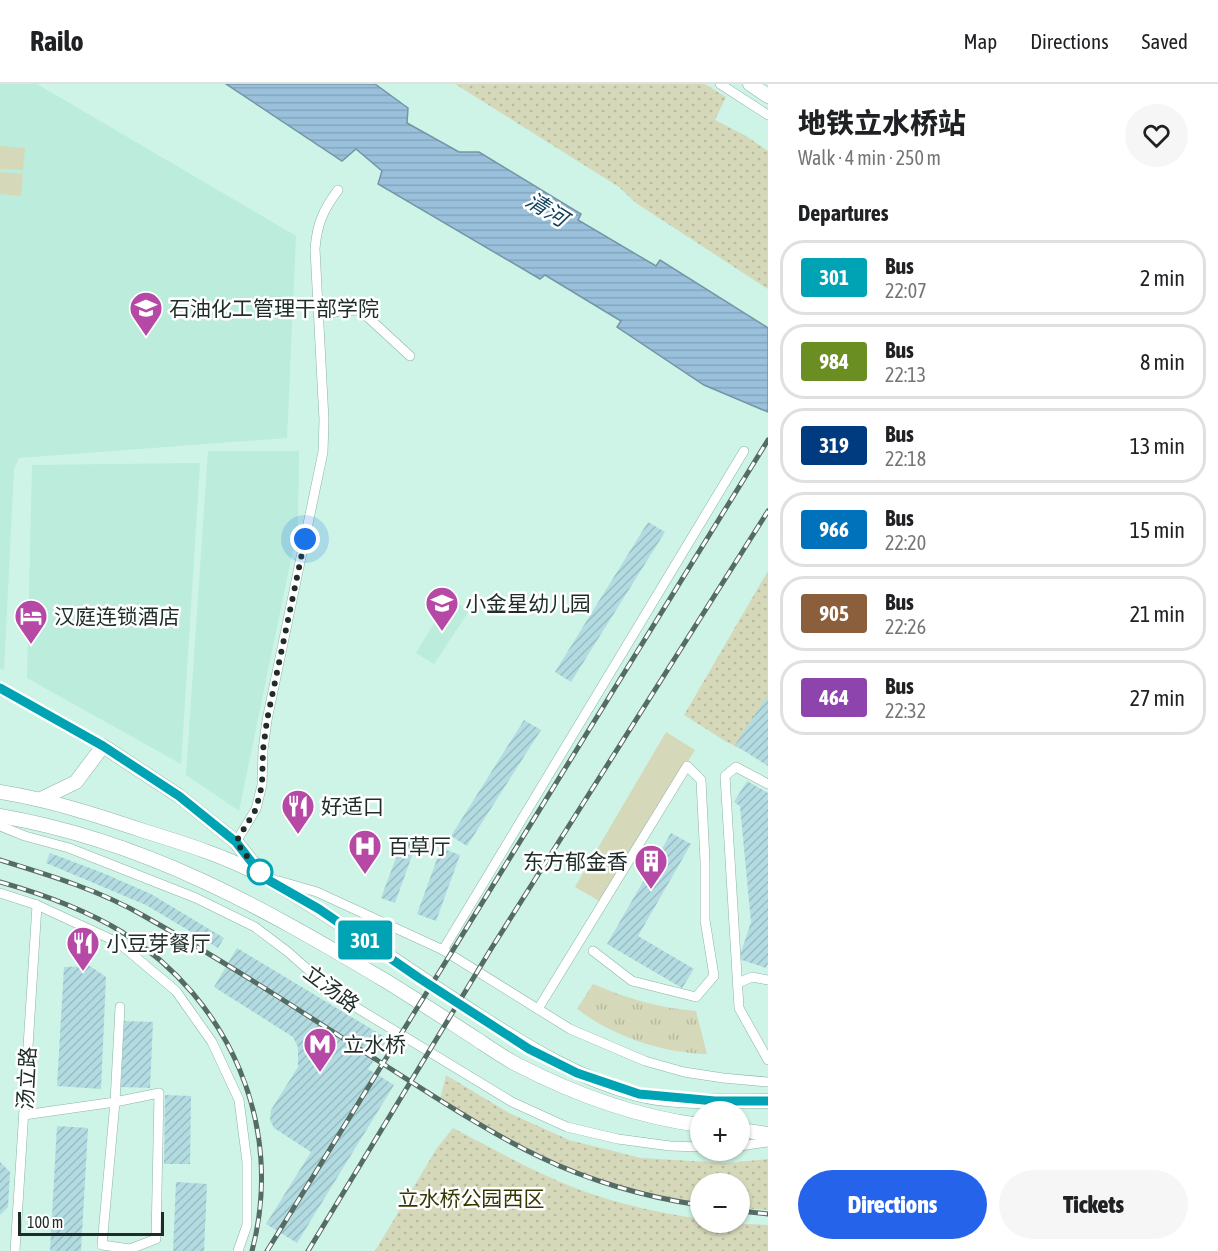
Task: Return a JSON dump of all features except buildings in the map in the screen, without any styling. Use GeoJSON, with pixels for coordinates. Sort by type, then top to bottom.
{"type":"FeatureCollection","features":[{"type":"Feature","properties":{"kind":"main road"},"geometry":{"type":"LineString","coordinates":[[750,84],[768,96]]}},
{"type":"Feature","properties":{"kind":"main road"},"geometry":{"type":"LineString","coordinates":[[41,799],[75,782],[103,746],[179,796],[236,842],[263,877]]}},
{"type":"Feature","properties":{"kind":"main road"},"geometry":{"type":"LineString","coordinates":[[0,792],[41,799],[185,842],[263,877],[319,909],[419,978],[529,1049],[577,1073],[639,1094],[715,1101],[768,1101]]}},
{"type":"Feature","properties":{"kind":"main road","name":"立汤路"},"geometry":{"type":"LineString","coordinates":[[0,816],[40,823],[127,850],[197,877],[251,903],[377,976],[515,1064],[609,1104],[690,1123]]}},
{"type":"Feature","properties":{"kind":"main road"},"geometry":{"type":"LineString","coordinates":[[750,1129],[768,1128]]}},
{"type":"Feature","properties":{"kind":"main road"},"geometry":{"type":"LineString","coordinates":[[750,1131],[768,1134]]}},
{"type":"Feature","properties":{"kind":"street"},"geometry":{"type":"LineString","coordinates":[[720,84],[768,115]]}},
{"type":"Feature","properties":{"kind":"street"},"geometry":{"type":"LineString","coordinates":[[236,842],[256,809],[262,785],[267,720],[323,452],[320,315],[315,249],[317,228],[327,205],[338,190]]}},
{"type":"Feature","properties":{"kind":"street"},"geometry":{"type":"LineString","coordinates":[[320,315],[360,310],[410,356]]}},
{"type":"Feature","properties":{"kind":"street"},"geometry":{"type":"LineString","coordinates":[[443,950],[744,451]]}},
{"type":"Feature","properties":{"kind":"street"},"geometry":{"type":"LineString","coordinates":[[0,688],[103,746]]}},
{"type":"Feature","properties":{"kind":"street"},"geometry":{"type":"LineString","coordinates":[[538,1009],[687,766],[701,780],[705,920],[714,976],[696,997],[633,981],[592,951]]}},
{"type":"Feature","properties":{"kind":"street"},"geometry":{"type":"LineString","coordinates":[[768,784],[736,767],[725,776],[739,1008],[768,1060]]}},
{"type":"Feature","properties":{"kind":"street","name":"立汤路"},"geometry":{"type":"LineString","coordinates":[[0,826],[25,836],[69,848],[196,898],[255,927],[339,997],[512,1102],[567,1127],[618,1139],[690,1147]]}},
{"type":"Feature","properties":{"kind":"street"},"geometry":{"type":"LineString","coordinates":[[263,877],[317,892],[443,950],[570,1029],[645,1061],[684,1072],[768,1082]]}},
{"type":"Feature","properties":{"kind":"street"},"geometry":{"type":"LineString","coordinates":[[0,893],[37,905],[119,943],[176,991],[212,1042],[239,1100],[247,1162],[247,1225],[238,1251]]}},
{"type":"Feature","properties":{"kind":"street","name":"汤立路"},"geometry":{"type":"LineString","coordinates":[[15,1251],[37,905]]}},
{"type":"Feature","properties":{"kind":"street"},"geometry":{"type":"LineString","coordinates":[[738,983],[752,977],[768,980]]}},
{"type":"Feature","properties":{"kind":"street"},"geometry":{"type":"LineString","coordinates":[[24,1115],[115,1102],[159,1094],[156,1239],[130,1249],[102,1245],[115,1102],[120,1007]]}},
{"type":"Feature","properties":{"kind":"street"},"geometry":{"type":"LineString","coordinates":[[750,1145],[768,1142]]}},
{"type":"Feature","properties":{"kind":"shaded area","name":"石油化工管理干部学院"},"geometry":{"type":"Polygon","coordinates":[[[0,84],[37,84],[296,236],[287,438],[19,458],[14,469],[4,670],[0,668],[0,84]]]}},
{"type":"Feature","properties":{"kind":"shaded area"},"geometry":{"type":"Polygon","coordinates":[[[208,451],[299,451],[298,525],[239,811],[186,775],[208,451]]]}},
{"type":"Feature","properties":{"kind":"shaded area"},"geometry":{"type":"Polygon","coordinates":[[[200,463],[181,764],[27,678],[32,465],[200,463]]]}},
{"type":"Feature","properties":{"kind":"shaded area","name":"小金星幼儿园"},"geometry":{"type":"Polygon","coordinates":[[[450,597],[469,611],[434,664],[416,653],[450,597]]]}},
{"type":"Feature","properties":{"kind":"green space"},"geometry":{"type":"Polygon","coordinates":[[[455,84],[705,84],[726,97],[715,120],[746,136],[768,151],[768,289],[636,203],[619,187],[455,84]]]}},
{"type":"Feature","properties":{"kind":"green space"},"geometry":{"type":"Polygon","coordinates":[[[0,146],[25,148],[23,170],[0,169],[0,146]]]}},
{"type":"Feature","properties":{"kind":"green space"},"geometry":{"type":"Polygon","coordinates":[[[0,172],[23,174],[21,196],[0,194],[0,172]]]}},
{"type":"Feature","properties":{"kind":"green space"},"geometry":{"type":"Polygon","coordinates":[[[768,571],[768,763],[725,741],[684,715],[768,571]]]}},
{"type":"Feature","properties":{"kind":"green space"},"geometry":{"type":"Polygon","coordinates":[[[666,732],[695,750],[599,901],[575,887],[666,732]]]}},
{"type":"Feature","properties":{"kind":"green space"},"geometry":{"type":"Polygon","coordinates":[[[593,984],[644,1002],[696,1011],[707,1054],[672,1050],[638,1041],[591,1019],[577,1009],[593,984]]]}},
{"type":"Feature","properties":{"kind":"green space"},"geometry":{"type":"Polygon","coordinates":[[[446,1075],[509,1113],[569,1140],[641,1158],[726,1163],[768,1159],[768,1210],[750,1209],[750,1173],[690,1173],[690,1204],[640,1193],[600,1181],[530,1153],[440,1100],[446,1075]]]}},
{"type":"Feature","properties":{"kind":"green space","name":"立水桥公园西区"},"geometry":{"type":"Polygon","coordinates":[[[453,1128],[536,1171],[571,1186],[603,1198],[644,1209],[690,1217],[690,1233],[750,1233],[750,1224],[768,1225],[768,1251],[375,1251],[437,1148],[453,1128]]]}},
{"type":"Feature","properties":{"kind":"water","name":"清河"},"geometry":{"type":"Polygon","coordinates":[[[226,84],[375,84],[408,108],[407,123],[459,152],[479,152],[581,214],[578,220],[656,266],[660,260],[768,328],[768,412],[704,385],[617,327],[621,321],[545,275],[540,279],[378,184],[382,171],[356,149],[342,161],[226,84]]]}},
{"type":"Feature","properties":{"kind":"railway"},"geometry":{"type":"LineString","coordinates":[[267,1251],[768,440]]}},
{"type":"Feature","properties":{"kind":"railway"},"geometry":{"type":"LineString","coordinates":[[308,1251],[491,949],[768,511]]}},
{"type":"Feature","properties":{"kind":"railway"},"geometry":{"type":"LineString","coordinates":[[0,860],[92,891],[144,916],[263,987],[458,1112],[540,1157],[618,1187],[690,1203]]}},
{"type":"Feature","properties":{"kind":"railway"},"geometry":{"type":"LineString","coordinates":[[0,882],[62,903],[122,932],[160,960],[193,993],[219,1030],[240,1070],[254,1113],[261,1158],[260,1204],[252,1251]]}},
{"type":"Feature","properties":{"kind":"railway"},"geometry":{"type":"LineString","coordinates":[[750,1212],[768,1214]]}},
{"type":"Feature","properties":{"kind":"bus line","name":"301"},"geometry":{"type":"LineString","coordinates":[[0,688],[103,746],[179,796],[236,842],[263,877],[319,909],[419,978],[529,1049],[577,1073],[639,1094],[677,1099],[768,1101]]}},
{"type":"Feature","properties":{"kind":"place","name":"石油化工管理干部学院"},"geometry":{"type":"Point","coordinates":[146,337]}},
{"type":"Feature","properties":{"kind":"place","name":"小金星幼儿园"},"geometry":{"type":"Point","coordinates":[442,632]}},
{"type":"Feature","properties":{"kind":"place","name":"汉庭连锁酒店"},"geometry":{"type":"Point","coordinates":[31,645]}},
{"type":"Feature","properties":{"kind":"place","name":"好适口"},"geometry":{"type":"Point","coordinates":[298,835]}},
{"type":"Feature","properties":{"kind":"place","name":"百草厅"},"geometry":{"type":"Point","coordinates":[365,875]}},
{"type":"Feature","properties":{"kind":"place","name":"东方郁金香"},"geometry":{"type":"Point","coordinates":[651,890]}},
{"type":"Feature","properties":{"kind":"place","name":"小豆芽餐厅"},"geometry":{"type":"Point","coordinates":[83,972]}},
{"type":"Feature","properties":{"kind":"place","name":"立水桥"},"geometry":{"type":"Point","coordinates":[320,1073]}},
{"type":"Feature","properties":{"kind":"route"},"geometry":{"type":"LineString","coordinates":[[260,872],[263,877],[236,842],[256,809],[262,785],[267,720],[305,539]]}}]}
